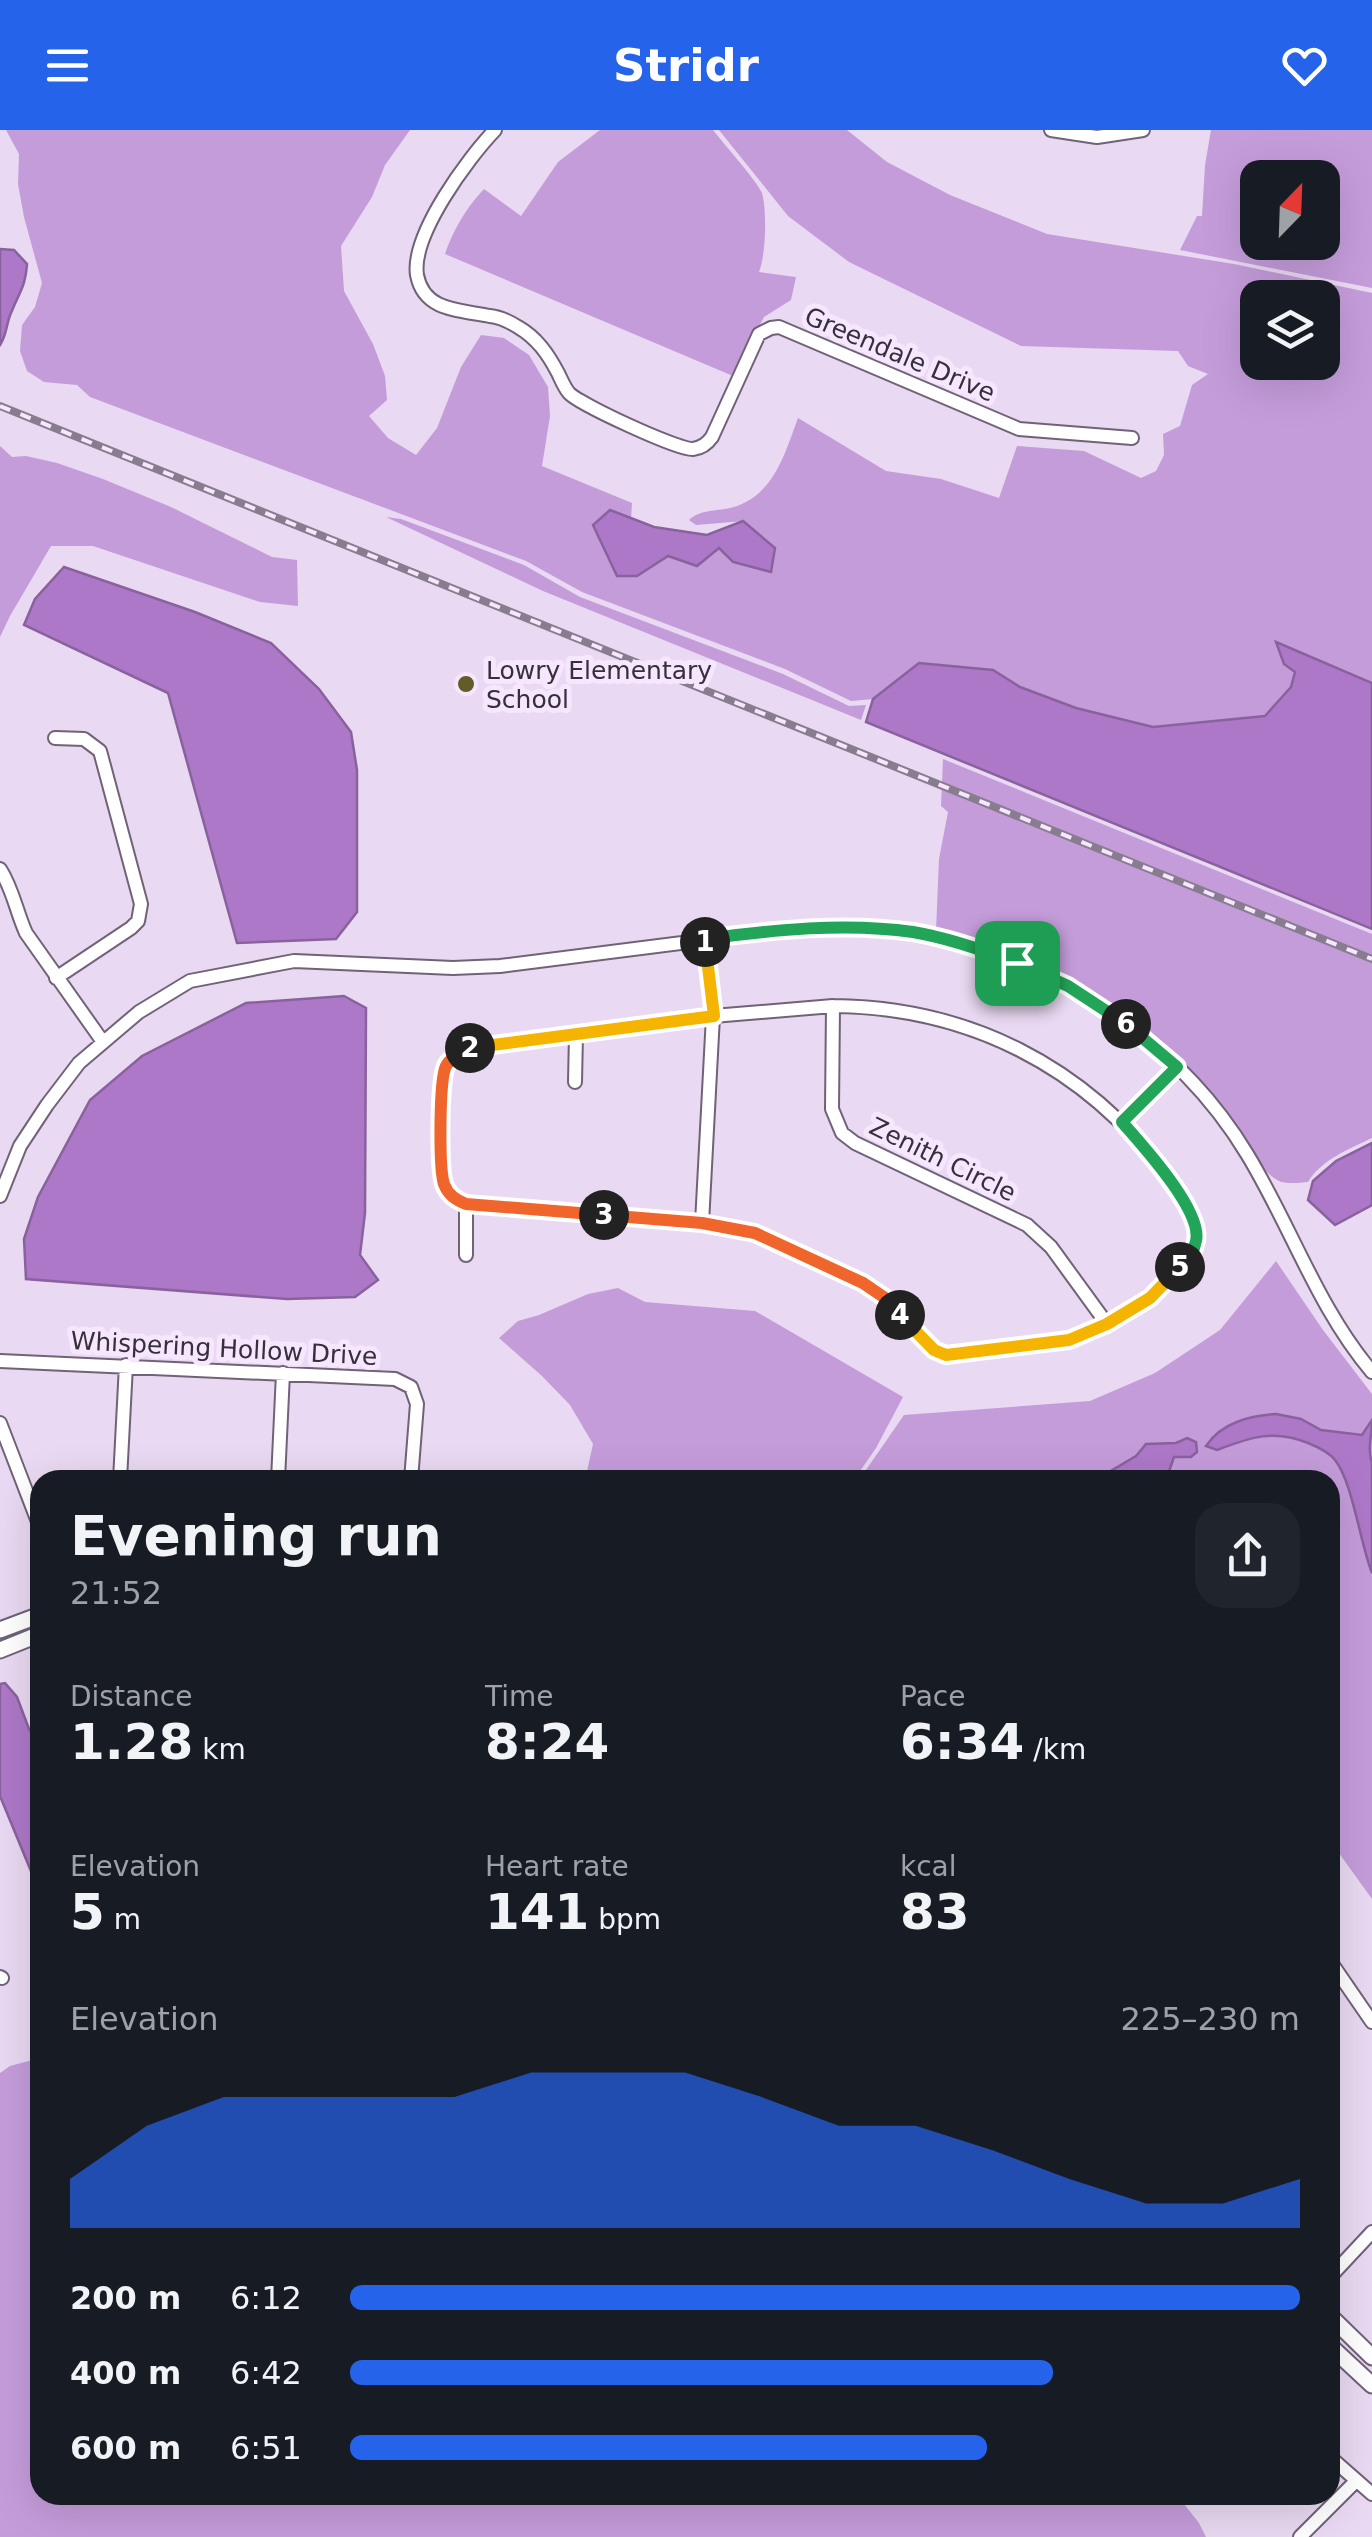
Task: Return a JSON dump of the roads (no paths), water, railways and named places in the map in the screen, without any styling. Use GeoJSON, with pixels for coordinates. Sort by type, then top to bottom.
{"type":"FeatureCollection","features":[{"type":"Feature","properties":{"kind":"street","name":"Greendale Drive"},"geometry":{"type":"LineString","coordinates":[[495,130],[461,172],[434,216],[418,255],[418,281],[433,302],[446,309],[492,316],[530,334],[550,358],[569,393],[607,415],[684,448],[701,447],[712,437],[758,334],[779,327],[1019,429],[1132,438]]}},
{"type":"Feature","properties":{"kind":"street"},"geometry":{"type":"LineString","coordinates":[[1051,130],[1097,137],[1143,130]]}},
{"type":"Feature","properties":{"kind":"street"},"geometry":{"type":"LineString","coordinates":[[55,738],[84,739],[100,750],[141,904],[138,921],[130,928],[56,978]]}},
{"type":"Feature","properties":{"kind":"street"},"geometry":{"type":"LineString","coordinates":[[0,870],[11,886],[26,933],[104,1042]]}},
{"type":"Feature","properties":{"kind":"street"},"geometry":{"type":"LineString","coordinates":[[0,1196],[20,1146],[79,1063],[139,1012],[190,981],[294,961],[453,968],[500,966],[765,932],[831,927],[912,932],[970,946],[1068,986],[1106,1009],[1177,1067],[1213,1105],[1247,1154],[1320,1297],[1372,1372]]}},
{"type":"Feature","properties":{"kind":"street"},"geometry":{"type":"LineString","coordinates":[[702,1223],[714,1016],[705,939]]}},
{"type":"Feature","properties":{"kind":"street"},"geometry":{"type":"LineString","coordinates":[[833,1006],[875,1006],[987,1034],[1058,1071],[1122,1122],[1174,1186],[1194,1220],[1198,1238],[1190,1258],[1150,1298],[1107,1324],[1069,1340],[946,1355],[934,1350],[885,1298],[863,1283],[755,1233],[702,1223],[466,1204],[454,1198],[445,1186],[441,1169],[442,1079],[447,1062],[468,1048],[714,1016],[833,1006]]}},
{"type":"Feature","properties":{"kind":"street","name":"Zenith Circle"},"geometry":{"type":"LineString","coordinates":[[833,1006],[832,1109],[842,1134],[855,1144],[1028,1225],[1050,1247],[1107,1324]]}},
{"type":"Feature","properties":{"kind":"street"},"geometry":{"type":"LineString","coordinates":[[575,1082],[576,1034]]}},
{"type":"Feature","properties":{"kind":"street"},"geometry":{"type":"LineString","coordinates":[[1122,1122],[1177,1067]]}},
{"type":"Feature","properties":{"kind":"street"},"geometry":{"type":"LineString","coordinates":[[466,1204],[466,1255]]}},
{"type":"Feature","properties":{"kind":"street","name":"Whispering Hollow Drive"},"geometry":{"type":"LineString","coordinates":[[0,1361],[394,1379],[410,1388],[416,1404],[413,1470]]}},
{"type":"Feature","properties":{"kind":"street"},"geometry":{"type":"LineString","coordinates":[[121,1470],[126,1365]]}},
{"type":"Feature","properties":{"kind":"street"},"geometry":{"type":"LineString","coordinates":[[278,1470],[283,1373]]}},
{"type":"Feature","properties":{"kind":"street"},"geometry":{"type":"LineString","coordinates":[[0,1423],[30,1501]]}},
{"type":"Feature","properties":{"kind":"street"},"geometry":{"type":"LineString","coordinates":[[0,1630],[30,1619]]}},
{"type":"Feature","properties":{"kind":"street"},"geometry":{"type":"LineString","coordinates":[[0,1650],[30,1638]]}},
{"type":"Feature","properties":{"kind":"street"},"geometry":{"type":"LineString","coordinates":[[1340,1980],[1372,2022]]}},
{"type":"Feature","properties":{"kind":"street"},"geometry":{"type":"LineString","coordinates":[[1340,2266],[1372,2232]]}},
{"type":"Feature","properties":{"kind":"street"},"geometry":{"type":"LineString","coordinates":[[1340,2326],[1372,2356]]}},
{"type":"Feature","properties":{"kind":"street"},"geometry":{"type":"LineString","coordinates":[[1340,2355],[1372,2385]]}},
{"type":"Feature","properties":{"kind":"street"},"geometry":{"type":"LineString","coordinates":[[1340,2466],[1372,2494]]}},
{"type":"Feature","properties":{"kind":"street"},"geometry":{"type":"LineString","coordinates":[[1340,2497],[1356,2481]]}},
{"type":"Feature","properties":{"kind":"street"},"geometry":{"type":"LineString","coordinates":[[1300,2537],[1332,2505]]}},
{"type":"Feature","properties":{"kind":"railway"},"geometry":{"type":"LineString","coordinates":[[0,406],[1372,959]]}},
{"type":"Feature","properties":{"kind":"place","name":"Lowry Elementary School"},"geometry":{"type":"Point","coordinates":[466,684]}}]}
